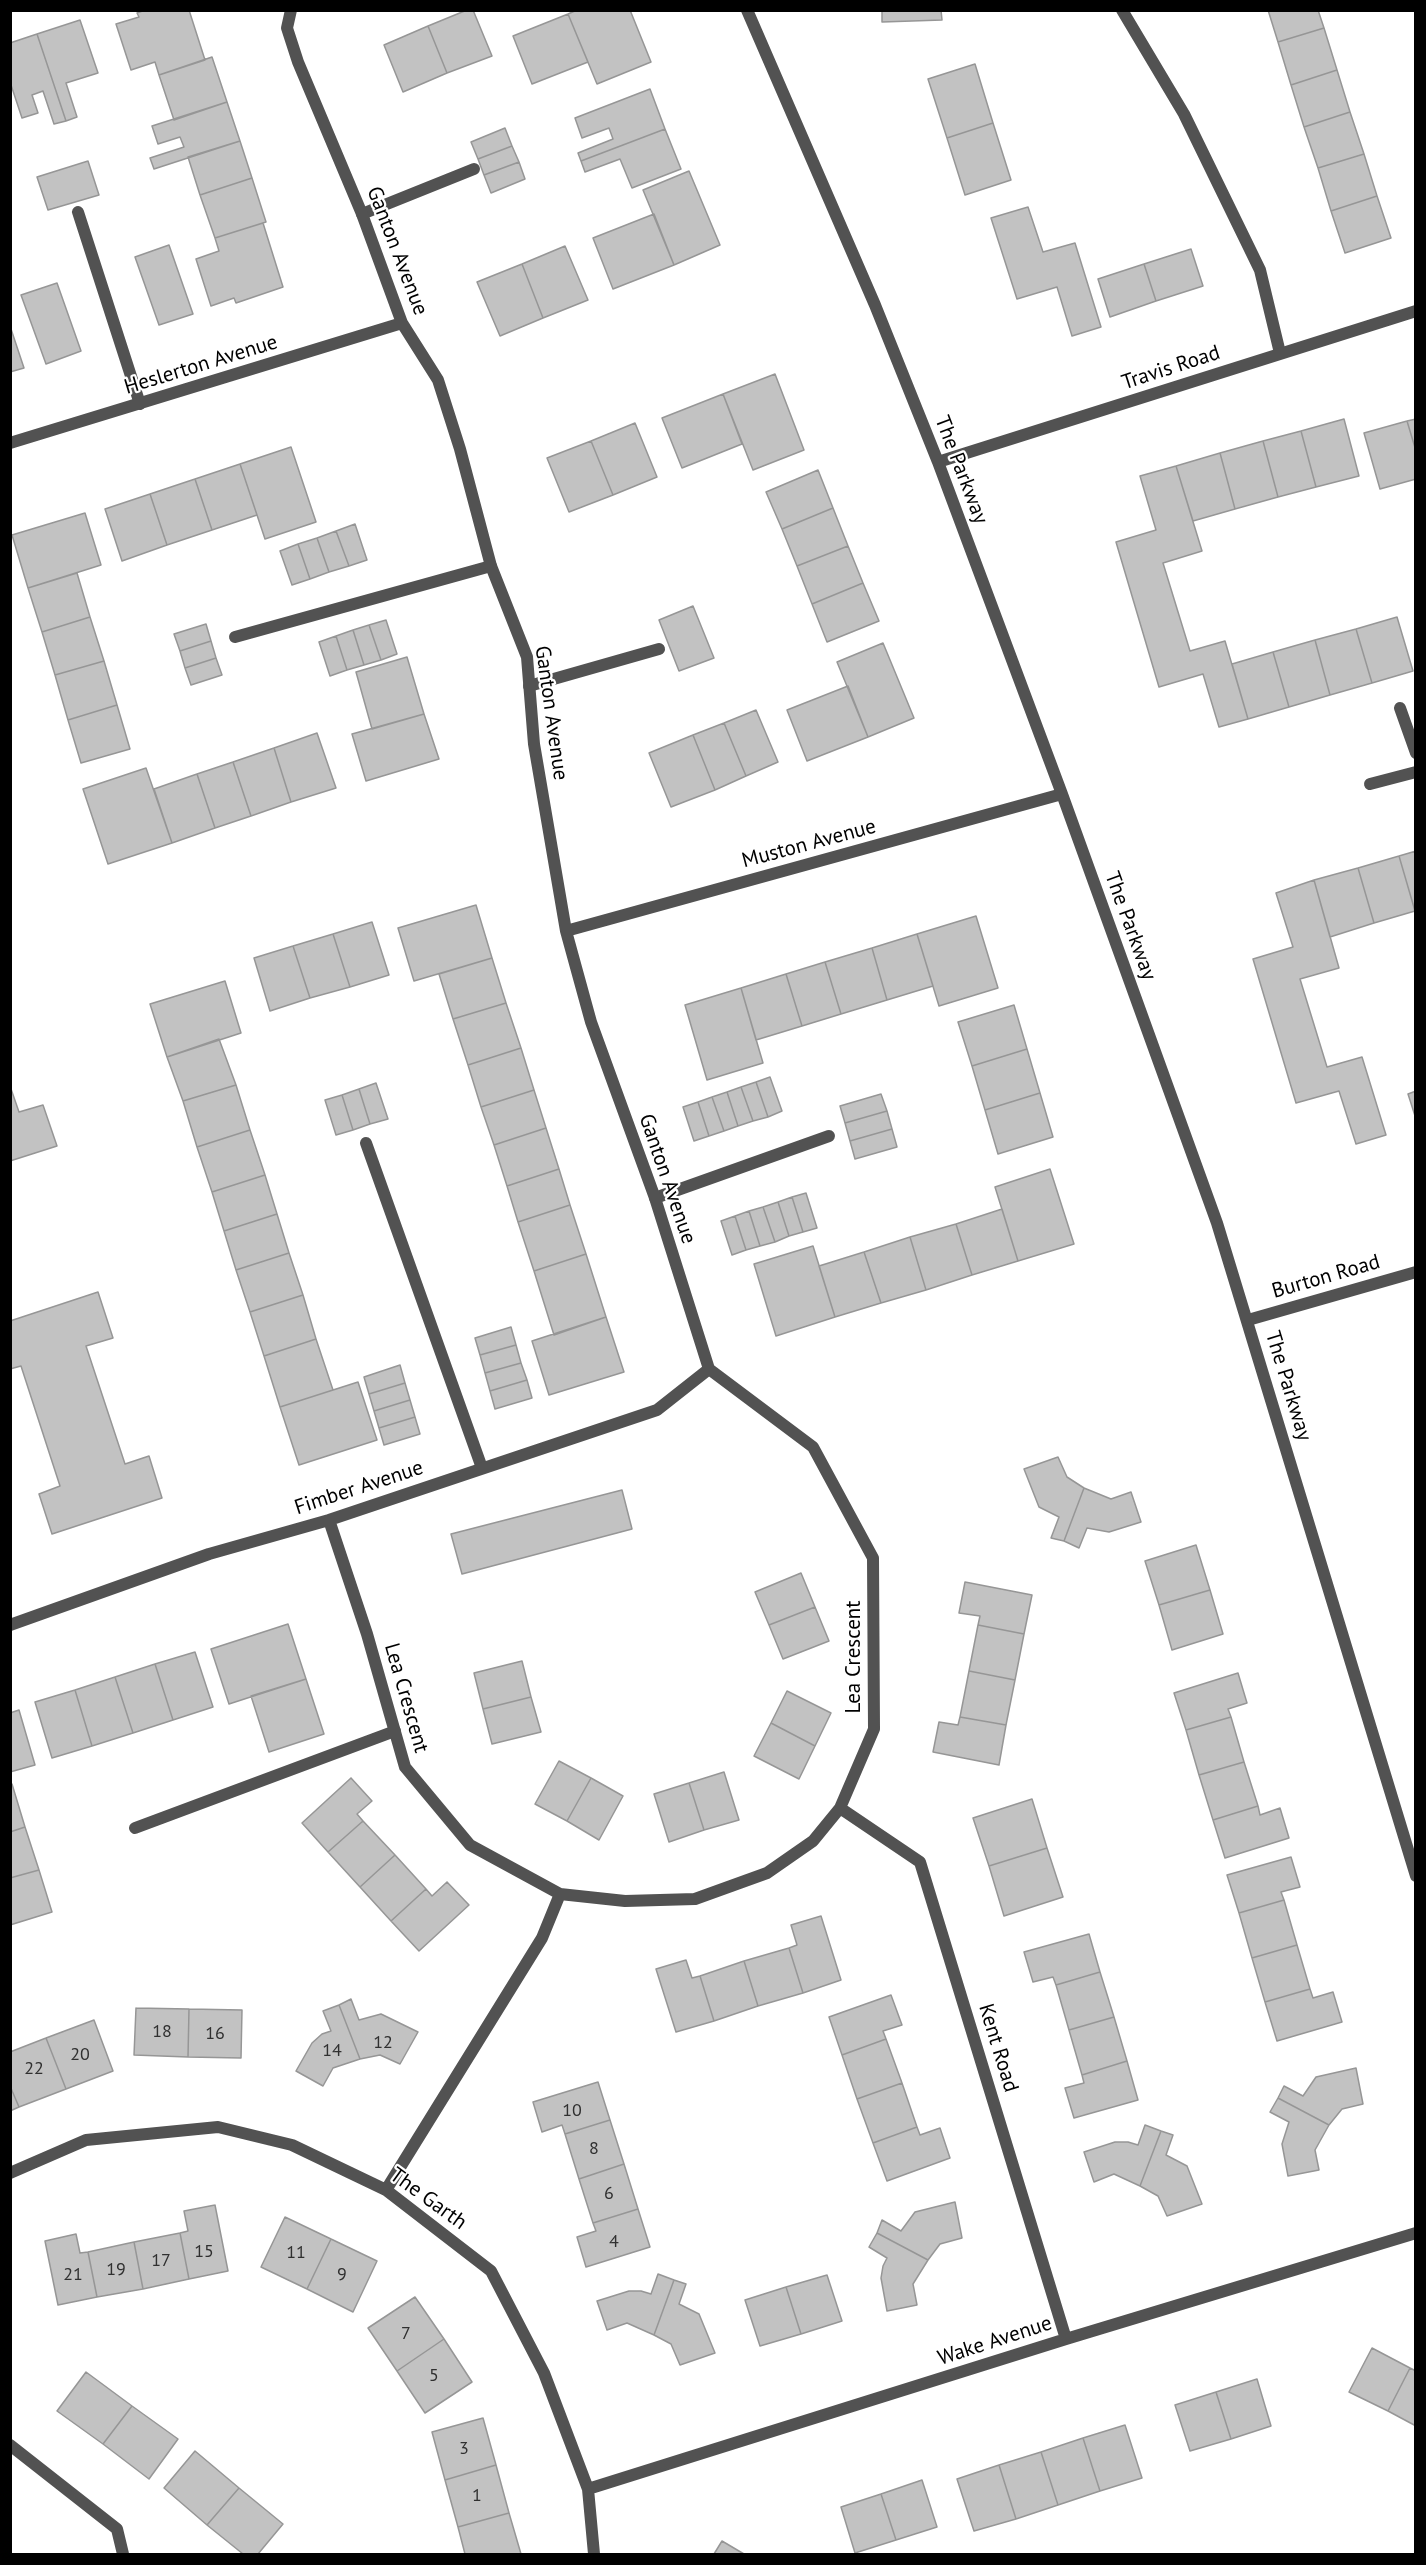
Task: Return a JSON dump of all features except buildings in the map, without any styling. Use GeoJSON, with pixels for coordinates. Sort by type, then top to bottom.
{"type":"FeatureCollection","features":[{"type":"Feature","properties":{"kind":"street","name":"Ganton Avenue"},"geometry":{"type":"LineString","coordinates":[[291,10],[287,28],[298,62],[362,214],[402,323],[438,380],[460,450],[491,566],[527,657],[534,744],[566,931],[591,1022],[655,1198],[709,1369]]}},
{"type":"Feature","properties":{"kind":"street","name":"The Parkway"},"geometry":{"type":"LineString","coordinates":[[747,10],[875,304],[938,462],[1062,794],[1217,1222],[1416,1876]]}},
{"type":"Feature","properties":{"kind":"street"},"geometry":{"type":"LineString","coordinates":[[1122,10],[1184,114],[1260,270],[1280,353]]}},
{"type":"Feature","properties":{"kind":"street"},"geometry":{"type":"LineString","coordinates":[[362,214],[474,169]]}},
{"type":"Feature","properties":{"kind":"street"},"geometry":{"type":"LineString","coordinates":[[78,212],[140,404]]}},
{"type":"Feature","properties":{"kind":"street","name":"Travis Road"},"geometry":{"type":"LineString","coordinates":[[938,462],[1416,311]]}},
{"type":"Feature","properties":{"kind":"street","name":"Heslerton Avenue"},"geometry":{"type":"LineString","coordinates":[[10,443],[402,323]]}},
{"type":"Feature","properties":{"kind":"street"},"geometry":{"type":"LineString","coordinates":[[235,637],[491,566]]}},
{"type":"Feature","properties":{"kind":"street"},"geometry":{"type":"LineString","coordinates":[[529,686],[659,649]]}},
{"type":"Feature","properties":{"kind":"street"},"geometry":{"type":"LineString","coordinates":[[1400,708],[1416,753]]}},
{"type":"Feature","properties":{"kind":"street"},"geometry":{"type":"LineString","coordinates":[[1370,784],[1416,772]]}},
{"type":"Feature","properties":{"kind":"street","name":"Muston Avenue"},"geometry":{"type":"LineString","coordinates":[[566,931],[1062,794]]}},
{"type":"Feature","properties":{"kind":"street"},"geometry":{"type":"LineString","coordinates":[[655,1198],[829,1136]]}},
{"type":"Feature","properties":{"kind":"street"},"geometry":{"type":"LineString","coordinates":[[366,1143],[482,1468]]}},
{"type":"Feature","properties":{"kind":"street","name":"Burton Road"},"geometry":{"type":"LineString","coordinates":[[1248,1320],[1416,1272]]}},
{"type":"Feature","properties":{"kind":"street","name":"Fimber Avenue"},"geometry":{"type":"LineString","coordinates":[[10,1624],[209,1554],[329,1520],[657,1410],[709,1369]]}},
{"type":"Feature","properties":{"kind":"street","name":"Lea Crescent"},"geometry":{"type":"LineString","coordinates":[[329,1520],[367,1634],[405,1767],[470,1845],[560,1894],[626,1901],[695,1899],[767,1873],[813,1841],[840,1808],[874,1729],[873,1558],[813,1447],[709,1369]]}},
{"type":"Feature","properties":{"kind":"street"},"geometry":{"type":"LineString","coordinates":[[135,1828],[395,1731]]}},
{"type":"Feature","properties":{"kind":"street","name":"Kent Road"},"geometry":{"type":"LineString","coordinates":[[840,1808],[920,1862],[1066,2339]]}},
{"type":"Feature","properties":{"kind":"street"},"geometry":{"type":"LineString","coordinates":[[386,2190],[542,1938],[560,1894]]}},
{"type":"Feature","properties":{"kind":"street","name":"The Garth"},"geometry":{"type":"LineString","coordinates":[[10,2173],[86,2140],[218,2127],[292,2145],[386,2190],[491,2271],[544,2373],[588,2489],[594,2554]]}},
{"type":"Feature","properties":{"kind":"street","name":"Wake Avenue"},"geometry":{"type":"LineString","coordinates":[[588,2489],[1066,2339],[1416,2233]]}},
{"type":"Feature","properties":{"kind":"street"},"geometry":{"type":"LineString","coordinates":[[10,2445],[27,2456],[117,2529],[123,2554]]}}]}
